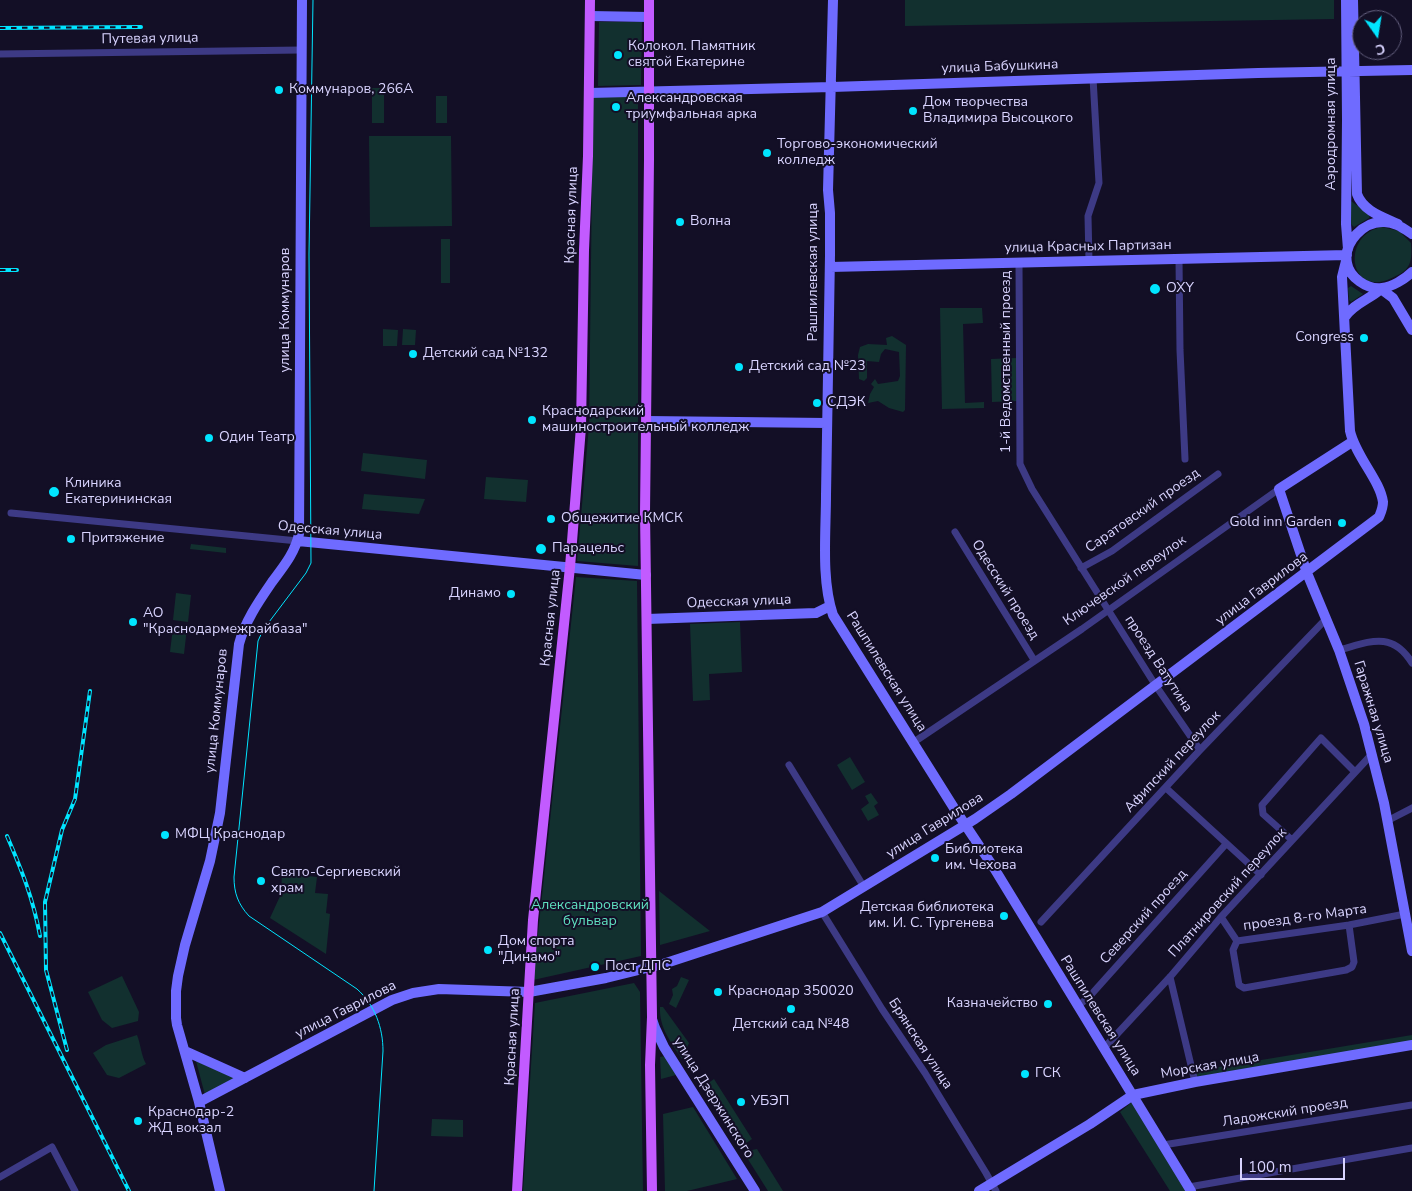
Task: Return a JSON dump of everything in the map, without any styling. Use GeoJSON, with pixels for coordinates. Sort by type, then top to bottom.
{"type":"FeatureCollection","features":[{"type":"Feature","properties":{"kind":"main road","name":"Красная улица"},"geometry":{"type":"LineString","coordinates":[[517,1191],[534,920],[570,567],[581,427],[584,250],[590,93],[590,0]]}},
{"type":"Feature","properties":{"kind":"main road"},"geometry":{"type":"LineString","coordinates":[[649,0],[646,575],[652,1017],[650,1065],[652,1191]]}},
{"type":"Feature","properties":{"kind":"street","name":"улица Коммунаров"},"geometry":{"type":"LineString","coordinates":[[220,1191],[176,1018],[176,991],[185,945],[210,861],[216,833],[239,644],[248,620],[259,601],[290,558],[298,541],[300,513],[302,0]]}},
{"type":"Feature","properties":{"kind":"street","name":"Рашпилевская улица"},"geometry":{"type":"LineString","coordinates":[[833,0],[828,190],[830,267],[826,584],[830,606],[833,615],[1079,1005],[1190,1189]]}},
{"type":"Feature","properties":{"kind":"street","name":"Аэродромная улица"},"geometry":{"type":"LineString","coordinates":[[1346,0],[1357,194],[1359,199],[1368,208],[1412,234]]}},
{"type":"Feature","properties":{"kind":"street","name":"Аэродромная улица"},"geometry":{"type":"LineString","coordinates":[[1347,255],[1346,224],[1354,0]]}},
{"type":"Feature","properties":{"kind":"street"},"geometry":{"type":"LineString","coordinates":[[590,16],[648,17]]}},
{"type":"Feature","properties":{"kind":"street","name":"Путевая улица"},"geometry":{"type":"LineString","coordinates":[[0,54],[301,50]]}},
{"type":"Feature","properties":{"kind":"street","name":"улица Бабушкина"},"geometry":{"type":"LineString","coordinates":[[590,93],[832,88],[1094,78],[1412,70]]}},
{"type":"Feature","properties":{"kind":"street"},"geometry":{"type":"LineString","coordinates":[[1089,261],[1088,216],[1099,183],[1094,78]]}},
{"type":"Feature","properties":{"kind":"street"},"geometry":{"type":"LineString","coordinates":[[1398,224],[1376,222],[1368,226],[1352,238],[1347,255],[1351,273],[1361,282],[1381,289],[1392,298],[1412,330]]}},
{"type":"Feature","properties":{"kind":"street","name":"улица Красных Партизан"},"geometry":{"type":"LineString","coordinates":[[830,267],[1347,255]]}},
{"type":"Feature","properties":{"kind":"street","name":"улица Гаврилова"},"geometry":{"type":"LineString","coordinates":[[198,1102],[392,1000],[413,993],[439,989],[530,992],[650,968],[822,912],[982,815],[1307,573],[1379,517],[1382,510],[1380,494],[1352,442],[1350,431],[1342,277],[1347,255]]}},
{"type":"Feature","properties":{"kind":"street"},"geometry":{"type":"LineString","coordinates":[[1179,259],[1180,350],[1185,459]]}},
{"type":"Feature","properties":{"kind":"street","name":"1-й Ведомственный проезд"},"geometry":{"type":"LineString","coordinates":[[1019,263],[1020,464],[1032,489]]}},
{"type":"Feature","properties":{"kind":"street"},"geometry":{"type":"LineString","coordinates":[[1345,316],[1356,305],[1372,297],[1381,289],[1397,283],[1411,273]]}},
{"type":"Feature","properties":{"kind":"street"},"geometry":{"type":"LineString","coordinates":[[1392,298],[1397,283]]}},
{"type":"Feature","properties":{"kind":"street"},"geometry":{"type":"LineString","coordinates":[[647,421],[827,423]]}},
{"type":"Feature","properties":{"kind":"street","name":"Ключевской переулок"},"geometry":{"type":"LineString","coordinates":[[914,742],[1109,610],[1279,489],[1352,442]]}},
{"type":"Feature","properties":{"kind":"street","name":"Саратовский проезд"},"geometry":{"type":"LineString","coordinates":[[1081,568],[1112,551],[1218,474]]}},
{"type":"Feature","properties":{"kind":"street","name":"проезд Ватутина"},"geometry":{"type":"LineString","coordinates":[[1032,489],[1156,686],[1200,750]]}},
{"type":"Feature","properties":{"kind":"street","name":"Гаражная улица"},"geometry":{"type":"LineString","coordinates":[[1279,489],[1307,573],[1339,650],[1372,754],[1412,950]]}},
{"type":"Feature","properties":{"kind":"street","name":"Одесская улица"},"geometry":{"type":"LineString","coordinates":[[11,513],[646,575]]}},
{"type":"Feature","properties":{"kind":"street","name":"Одесский проезд"},"geometry":{"type":"LineString","coordinates":[[955,532],[1034,660]]}},
{"type":"Feature","properties":{"kind":"street","name":"Одесская улица"},"geometry":{"type":"LineString","coordinates":[[647,619],[816,613],[830,606]]}},
{"type":"Feature","properties":{"kind":"street","name":"Афипский переулок"},"geometry":{"type":"LineString","coordinates":[[1041,922],[1200,750],[1325,620]]}},
{"type":"Feature","properties":{"kind":"street"},"geometry":{"type":"LineString","coordinates":[[1339,650],[1380,640],[1394,644],[1408,656],[1412,663]]}},
{"type":"Feature","properties":{"kind":"street"},"geometry":{"type":"LineString","coordinates":[[1292,840],[1262,814],[1262,804],[1321,738],[1355,772]]}},
{"type":"Feature","properties":{"kind":"street","name":"Платнировский переулок"},"geometry":{"type":"LineString","coordinates":[[1104,1048],[1170,977],[1221,917],[1372,754]]}},
{"type":"Feature","properties":{"kind":"street"},"geometry":{"type":"LineString","coordinates":[[789,766],[864,887]]}},
{"type":"Feature","properties":{"kind":"street"},"geometry":{"type":"LineString","coordinates":[[1166,788],[1261,875]]}},
{"type":"Feature","properties":{"kind":"street"},"geometry":{"type":"LineString","coordinates":[[1387,821],[1412,808]]}},
{"type":"Feature","properties":{"kind":"street","name":"Северский проезд"},"geometry":{"type":"LineString","coordinates":[[1079,1005],[1089,997],[1226,844]]}},
{"type":"Feature","properties":{"kind":"street","name":"Брянская улица"},"geometry":{"type":"LineString","coordinates":[[822,912],[882,1009],[925,1072],[994,1187]]}},
{"type":"Feature","properties":{"kind":"street","name":"проезд 8-го Марта"},"geometry":{"type":"LineString","coordinates":[[1221,917],[1237,940],[1349,925],[1405,914]]}},
{"type":"Feature","properties":{"kind":"street"},"geometry":{"type":"LineString","coordinates":[[1237,940],[1233,950],[1239,985],[1244,988],[1346,970],[1352,967],[1354,962],[1349,925]]}},
{"type":"Feature","properties":{"kind":"street"},"geometry":{"type":"LineString","coordinates":[[629,972],[646,978],[651,984]]}},
{"type":"Feature","properties":{"kind":"street"},"geometry":{"type":"LineString","coordinates":[[1170,977],[1195,1082]]}},
{"type":"Feature","properties":{"kind":"street","name":"улица Дзержинского"},"geometry":{"type":"LineString","coordinates":[[652,1017],[664,1047],[755,1191]]}},
{"type":"Feature","properties":{"kind":"street","name":"Морская улица"},"geometry":{"type":"LineString","coordinates":[[979,1191],[994,1187],[1133,1095],[1195,1082],[1412,1046]]}},
{"type":"Feature","properties":{"kind":"street"},"geometry":{"type":"LineString","coordinates":[[185,1051],[245,1078]]}},
{"type":"Feature","properties":{"kind":"street","name":"Ладожский проезд"},"geometry":{"type":"LineString","coordinates":[[1163,1145],[1412,1105]]}},
{"type":"Feature","properties":{"kind":"street"},"geometry":{"type":"LineString","coordinates":[[0,1177],[52,1147],[75,1191]]}},
{"type":"Feature","properties":{"kind":"street"},"geometry":{"type":"LineString","coordinates":[[1190,1189],[1412,1148]]}},
{"type":"Feature","properties":{"kind":"green space"},"geometry":{"type":"Polygon","coordinates":[[[905,0],[1334,0],[1334,19],[905,26],[905,0]]]}},
{"type":"Feature","properties":{"kind":"green space"},"geometry":{"type":"Polygon","coordinates":[[[599,22],[642,22],[641,85],[598,86],[599,22]]]}},
{"type":"Feature","properties":{"kind":"green space"},"geometry":{"type":"Polygon","coordinates":[[[372,88],[384,88],[384,123],[372,123],[372,88]]]}},
{"type":"Feature","properties":{"kind":"green space"},"geometry":{"type":"Polygon","coordinates":[[[436,96],[447,96],[447,123],[436,123],[436,96]]]}},
{"type":"Feature","properties":{"kind":"green space"},"geometry":{"type":"Polygon","coordinates":[[[593,96],[638,96],[638,566],[577,561],[589,426],[593,96]]]}},
{"type":"Feature","properties":{"kind":"green space"},"geometry":{"type":"Polygon","coordinates":[[[369,136],[451,136],[452,226],[370,227],[369,136]]]}},
{"type":"Feature","properties":{"kind":"green space"},"geometry":{"type":"Polygon","coordinates":[[[1351,201],[1370,215],[1369,218],[1354,227],[1351,224],[1351,201]]]}},
{"type":"Feature","properties":{"kind":"green space"},"geometry":{"type":"Polygon","coordinates":[[[1382,227],[1399,231],[1411,243],[1411,258],[1409,266],[1403,272],[1386,281],[1372,282],[1363,278],[1357,270],[1356,250],[1361,240],[1369,232],[1382,227]]]}},
{"type":"Feature","properties":{"kind":"green space"},"geometry":{"type":"Polygon","coordinates":[[[441,239],[450,239],[450,283],[441,283],[441,239]]]}},
{"type":"Feature","properties":{"kind":"green space"},"geometry":{"type":"Polygon","coordinates":[[[1351,286],[1363,294],[1351,302],[1349,300],[1348,288],[1351,286]]]}},
{"type":"Feature","properties":{"kind":"green space"},"geometry":{"type":"Polygon","coordinates":[[[940,308],[982,308],[983,323],[963,324],[965,403],[984,402],[984,408],[942,409],[940,308]]]}},
{"type":"Feature","properties":{"kind":"green space"},"geometry":{"type":"Polygon","coordinates":[[[383,329],[398,330],[397,346],[383,346],[383,329]]]}},
{"type":"Feature","properties":{"kind":"green space"},"geometry":{"type":"Polygon","coordinates":[[[403,329],[416,330],[415,345],[402,345],[403,329]]]}},
{"type":"Feature","properties":{"kind":"green space"},"geometry":{"type":"Polygon","coordinates":[[[892,336],[906,345],[905,410],[903,412],[889,408],[878,401],[868,403],[874,387],[871,384],[875,379],[878,384],[898,381],[900,376],[899,352],[885,349],[881,354],[879,362],[867,361],[867,378],[864,381],[859,379],[858,355],[860,347],[868,344],[887,345],[886,338],[892,336]]]}},
{"type":"Feature","properties":{"kind":"green space"},"geometry":{"type":"Polygon","coordinates":[[[1016,358],[1017,401],[992,402],[991,359],[1016,358]]]}},
{"type":"Feature","properties":{"kind":"green space"},"geometry":{"type":"Polygon","coordinates":[[[363,453],[427,460],[425,479],[361,471],[363,453]]]}},
{"type":"Feature","properties":{"kind":"green space"},"geometry":{"type":"Polygon","coordinates":[[[486,477],[528,480],[526,502],[484,499],[486,477]]]}},
{"type":"Feature","properties":{"kind":"green space"},"geometry":{"type":"Polygon","coordinates":[[[364,494],[425,499],[419,514],[362,509],[364,494]]]}},
{"type":"Feature","properties":{"kind":"green space"},"geometry":{"type":"Polygon","coordinates":[[[191,544],[226,548],[226,553],[190,549],[191,544]]]}},
{"type":"Feature","properties":{"kind":"green space","name":"Александровский бульвар"},"geometry":{"type":"Polygon","coordinates":[[[576,577],[637,581],[641,956],[533,980],[576,577]]]}},
{"type":"Feature","properties":{"kind":"green space"},"geometry":{"type":"Polygon","coordinates":[[[176,593],[191,595],[188,622],[173,620],[176,593]]]}},
{"type":"Feature","properties":{"kind":"green space"},"geometry":{"type":"Polygon","coordinates":[[[740,622],[742,672],[709,674],[710,700],[693,701],[690,624],[740,622]]]}},
{"type":"Feature","properties":{"kind":"green space"},"geometry":{"type":"Polygon","coordinates":[[[173,627],[187,628],[184,654],[170,652],[173,627]]]}},
{"type":"Feature","properties":{"kind":"green space"},"geometry":{"type":"Polygon","coordinates":[[[850,757],[865,782],[852,790],[837,765],[850,757]]]}},
{"type":"Feature","properties":{"kind":"green space"},"geometry":{"type":"Polygon","coordinates":[[[871,793],[878,803],[874,806],[879,815],[868,821],[861,809],[869,803],[865,796],[871,793]]]}},
{"type":"Feature","properties":{"kind":"green space"},"geometry":{"type":"Polygon","coordinates":[[[282,873],[317,877],[315,893],[328,894],[326,913],[330,914],[326,954],[270,918],[281,894],[282,873]]]}},
{"type":"Feature","properties":{"kind":"green space"},"geometry":{"type":"Polygon","coordinates":[[[659,891],[710,931],[660,945],[659,891]]]}},
{"type":"Feature","properties":{"kind":"green space"},"geometry":{"type":"Polygon","coordinates":[[[122,976],[139,1012],[138,1021],[112,1028],[102,1020],[88,992],[122,976]]]}},
{"type":"Feature","properties":{"kind":"green space"},"geometry":{"type":"Polygon","coordinates":[[[681,977],[689,980],[676,1008],[669,1004],[673,995],[672,989],[677,986],[681,977]]]}},
{"type":"Feature","properties":{"kind":"green space"},"geometry":{"type":"Polygon","coordinates":[[[634,983],[640,992],[643,1191],[523,1191],[535,1003],[634,983]]]}},
{"type":"Feature","properties":{"kind":"green space"},"geometry":{"type":"Polygon","coordinates":[[[660,1007],[663,1007],[689,1043],[682,1059],[670,1041],[661,1022],[660,1007]]]}},
{"type":"Feature","properties":{"kind":"green space"},"geometry":{"type":"Polygon","coordinates":[[[137,1035],[146,1064],[119,1078],[107,1075],[93,1053],[106,1045],[137,1035]]]}},
{"type":"Feature","properties":{"kind":"green space"},"geometry":{"type":"Polygon","coordinates":[[[1412,1035],[1412,1042],[1196,1077],[1195,1071],[1412,1035]]]}},
{"type":"Feature","properties":{"kind":"green space"},"geometry":{"type":"Polygon","coordinates":[[[665,1056],[676,1075],[661,1079],[660,1057],[665,1056]]]}},
{"type":"Feature","properties":{"kind":"green space"},"geometry":{"type":"Polygon","coordinates":[[[196,1061],[237,1079],[205,1095],[196,1061]]]}},
{"type":"Feature","properties":{"kind":"green space"},"geometry":{"type":"Polygon","coordinates":[[[714,1079],[752,1139],[741,1147],[703,1087],[714,1079]]]}},
{"type":"Feature","properties":{"kind":"green space"},"geometry":{"type":"Polygon","coordinates":[[[1132,1102],[1188,1191],[1170,1191],[1120,1112],[1132,1102]]]}},
{"type":"Feature","properties":{"kind":"green space"},"geometry":{"type":"Polygon","coordinates":[[[693,1107],[737,1179],[687,1191],[665,1191],[663,1114],[693,1107]]]}},
{"type":"Feature","properties":{"kind":"green space"},"geometry":{"type":"Polygon","coordinates":[[[432,1119],[463,1120],[463,1137],[431,1136],[432,1119]]]}},
{"type":"Feature","properties":{"kind":"green space"},"geometry":{"type":"Polygon","coordinates":[[[757,1149],[783,1191],[768,1191],[744,1153],[757,1149]]]}},
{"type":"Feature","properties":{"kind":"tram line"},"geometry":{"type":"LineString","coordinates":[[313,0],[309,254],[311,563],[306,573],[263,630],[258,641],[234,883],[239,903],[249,916],[357,989],[369,1002],[377,1017],[380,1025],[383,1051],[374,1191]]}},
{"type":"Feature","properties":{"kind":"railway"},"geometry":{"type":"LineString","coordinates":[[0,28],[141,27]]}},
{"type":"Feature","properties":{"kind":"railway"},"geometry":{"type":"LineString","coordinates":[[0,270],[17,270]]}},
{"type":"Feature","properties":{"kind":"railway"},"geometry":{"type":"LineString","coordinates":[[67,1050],[46,970],[45,902],[62,830],[75,799],[90,691]]}},
{"type":"Feature","properties":{"kind":"railway"},"geometry":{"type":"LineString","coordinates":[[7,836],[18,861],[34,909],[40,936]]}},
{"type":"Feature","properties":{"kind":"railway"},"geometry":{"type":"LineString","coordinates":[[0,933],[129,1191]]}},
{"type":"Feature","properties":{"kind":"place","name":"Колокол. Памятник святой Екатерине"},"geometry":{"type":"Point","coordinates":[618,55]}},
{"type":"Feature","properties":{"kind":"place","name":"Коммунаров, 266А"},"geometry":{"type":"Point","coordinates":[279,90]}},
{"type":"Feature","properties":{"kind":"place","name":"Александровская триумфальная арка"},"geometry":{"type":"Point","coordinates":[616,107]}},
{"type":"Feature","properties":{"kind":"place","name":"Дом творчества Владимира Высоцкого"},"geometry":{"type":"Point","coordinates":[913,111]}},
{"type":"Feature","properties":{"kind":"place","name":"Торгово-экономический колледж"},"geometry":{"type":"Point","coordinates":[767,153]}},
{"type":"Feature","properties":{"kind":"place","name":"Волна"},"geometry":{"type":"Point","coordinates":[680,222]}},
{"type":"Feature","properties":{"kind":"place","name":"OXY"},"geometry":{"type":"Point","coordinates":[1155,289]}},
{"type":"Feature","properties":{"kind":"place","name":"Congress"},"geometry":{"type":"Point","coordinates":[1364,338]}},
{"type":"Feature","properties":{"kind":"place","name":"Детский сад №132"},"geometry":{"type":"Point","coordinates":[413,354]}},
{"type":"Feature","properties":{"kind":"place","name":"Детский сад №23"},"geometry":{"type":"Point","coordinates":[739,367]}},
{"type":"Feature","properties":{"kind":"place","name":"СДЭК"},"geometry":{"type":"Point","coordinates":[817,403]}},
{"type":"Feature","properties":{"kind":"place","name":"Краснодарский машиностроительный колледж"},"geometry":{"type":"Point","coordinates":[532,420]}},
{"type":"Feature","properties":{"kind":"place","name":"Один Театр"},"geometry":{"type":"Point","coordinates":[209,438]}},
{"type":"Feature","properties":{"kind":"place","name":"Клиника Екатерининская"},"geometry":{"type":"Point","coordinates":[54,492]}},
{"type":"Feature","properties":{"kind":"place","name":"Общежитие КМСК"},"geometry":{"type":"Point","coordinates":[551,519]}},
{"type":"Feature","properties":{"kind":"place","name":"Gold inn Garden"},"geometry":{"type":"Point","coordinates":[1342,523]}},
{"type":"Feature","properties":{"kind":"place","name":"Притяжение"},"geometry":{"type":"Point","coordinates":[71,539]}},
{"type":"Feature","properties":{"kind":"place","name":"Парацельс"},"geometry":{"type":"Point","coordinates":[541,549]}},
{"type":"Feature","properties":{"kind":"place","name":"Динамо"},"geometry":{"type":"Point","coordinates":[511,594]}},
{"type":"Feature","properties":{"kind":"place","name":"АО \"Краснодармежрайбаза\""},"geometry":{"type":"Point","coordinates":[133,622]}},
{"type":"Feature","properties":{"kind":"place","name":"МФЦ Краснодар"},"geometry":{"type":"Point","coordinates":[165,835]}},
{"type":"Feature","properties":{"kind":"place","name":"Библиотека им. Чехова"},"geometry":{"type":"Point","coordinates":[935,858]}},
{"type":"Feature","properties":{"kind":"place","name":"Свято-Сергиевский храм"},"geometry":{"type":"Point","coordinates":[261,881]}},
{"type":"Feature","properties":{"kind":"place","name":"Детская библиотека им. И. С. Тургенева"},"geometry":{"type":"Point","coordinates":[1004,916]}},
{"type":"Feature","properties":{"kind":"place","name":"Дом спорта \"Динамо\""},"geometry":{"type":"Point","coordinates":[488,950]}},
{"type":"Feature","properties":{"kind":"place","name":"Пост ДПС"},"geometry":{"type":"Point","coordinates":[595,967]}},
{"type":"Feature","properties":{"kind":"place","name":"Краснодар 350020"},"geometry":{"type":"Point","coordinates":[718,992]}},
{"type":"Feature","properties":{"kind":"place","name":"Казначейство"},"geometry":{"type":"Point","coordinates":[1048,1004]}},
{"type":"Feature","properties":{"kind":"place","name":"Детский сад №48"},"geometry":{"type":"Point","coordinates":[791,1009]}},
{"type":"Feature","properties":{"kind":"place","name":"ГСК"},"geometry":{"type":"Point","coordinates":[1025,1074]}},
{"type":"Feature","properties":{"kind":"place","name":"УБЭП"},"geometry":{"type":"Point","coordinates":[741,1102]}},
{"type":"Feature","properties":{"kind":"place","name":"Краснодар-2 ЖД вокзал"},"geometry":{"type":"Point","coordinates":[138,1121]}}]}
